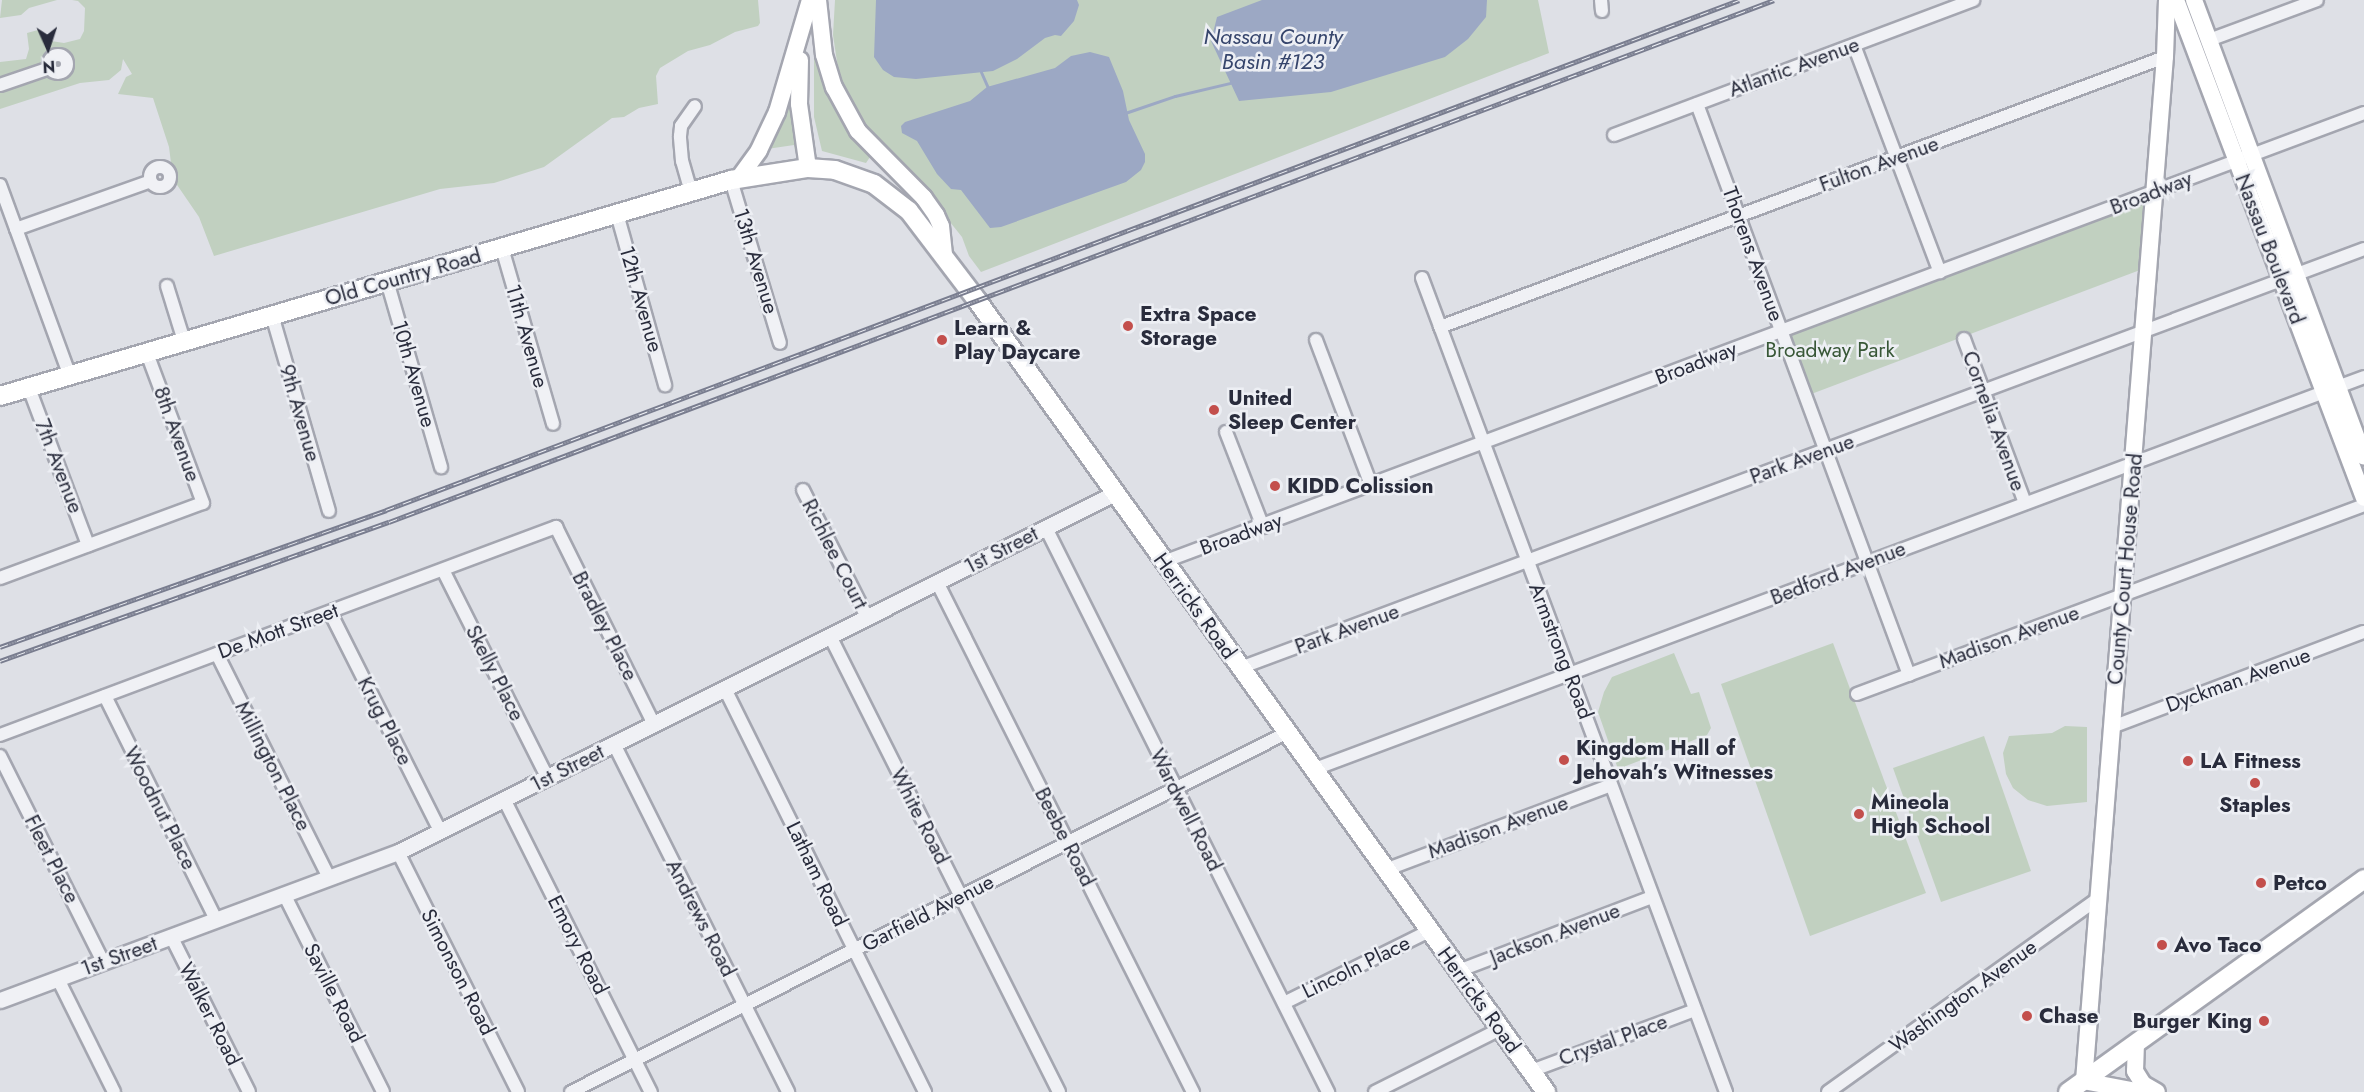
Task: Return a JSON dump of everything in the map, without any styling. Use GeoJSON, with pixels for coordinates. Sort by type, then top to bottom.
{"type":"FeatureCollection","features":[{"type":"Feature","properties":{"kind":"main road"},"geometry":{"type":"LineString","coordinates":[[735,179],[759,150],[777,111],[810,0]]}},
{"type":"Feature","properties":{"kind":"main road"},"geometry":{"type":"LineString","coordinates":[[818,0],[824,55],[834,87],[858,131],[924,198],[936,215],[940,226],[944,256]]}},
{"type":"Feature","properties":{"kind":"main road","name":"County Court House Road"},"geometry":{"type":"LineString","coordinates":[[2084,1081],[2165,57],[2167,0]]}},
{"type":"Feature","properties":{"kind":"main road","name":"Nassau Boulevard"},"geometry":{"type":"LineString","coordinates":[[2176,0],[2201,43],[2331,389],[2364,498]]}},
{"type":"Feature","properties":{"kind":"main road","name":"Nassau Boulevard"},"geometry":{"type":"LineString","coordinates":[[2194,0],[2201,43]]}},
{"type":"Feature","properties":{"kind":"main road"},"geometry":{"type":"LineString","coordinates":[[803,26],[798,81],[808,168]]}},
{"type":"Feature","properties":{"kind":"main road","name":"Fulton Avenue"},"geometry":{"type":"LineString","coordinates":[[2165,57],[2201,43]]}},
{"type":"Feature","properties":{"kind":"main road","name":"Herricks Road"},"geometry":{"type":"LineString","coordinates":[[808,168],[835,170],[874,184],[909,211],[944,256],[1546,1092]]}},
{"type":"Feature","properties":{"kind":"main road","name":"Old Country Road"},"geometry":{"type":"LineString","coordinates":[[0,396],[735,179],[808,168]]}},
{"type":"Feature","properties":{"kind":"main road","name":"Nassau Boulevard"},"geometry":{"type":"LineString","coordinates":[[2331,389],[2364,456]]}},
{"type":"Feature","properties":{"kind":"main road"},"geometry":{"type":"LineString","coordinates":[[2068,1092],[2364,879]]}},
{"type":"Feature","properties":{"kind":"main road"},"geometry":{"type":"LineString","coordinates":[[2136,1043],[2135,1071],[2143,1084],[2157,1092]]}},
{"type":"Feature","properties":{"kind":"main road"},"geometry":{"type":"LineString","coordinates":[[2084,1081],[2142,1092]]}},
{"type":"Feature","properties":{"kind":"street","name":"Atlantic Avenue"},"geometry":{"type":"LineString","coordinates":[[1614,135],[1974,0]]}},
{"type":"Feature","properties":{"kind":"street","name":"Fulton Avenue"},"geometry":{"type":"LineString","coordinates":[[2201,43],[2317,0]]}},
{"type":"Feature","properties":{"kind":"street"},"geometry":{"type":"LineString","coordinates":[[1854,45],[1940,272]]}},
{"type":"Feature","properties":{"kind":"street","name":"Fulton Avenue"},"geometry":{"type":"LineString","coordinates":[[1440,327],[2165,57]]}},
{"type":"Feature","properties":{"kind":"street"},"geometry":{"type":"LineString","coordinates":[[0,85],[50,68]]}},
{"type":"Feature","properties":{"kind":"street","name":"Thorens Avenue"},"geometry":{"type":"LineString","coordinates":[[1697,104],[1909,675]]}},
{"type":"Feature","properties":{"kind":"street"},"geometry":{"type":"LineString","coordinates":[[691,192],[682,161],[680,136],[681,126],[695,106]]}},
{"type":"Feature","properties":{"kind":"street","name":"Broadway"},"geometry":{"type":"LineString","coordinates":[[1163,562],[1263,527],[1483,442],[2364,113]]}},
{"type":"Feature","properties":{"kind":"street","name":"13th Avenue"},"geometry":{"type":"LineString","coordinates":[[735,179],[780,343]]}},
{"type":"Feature","properties":{"kind":"street"},"geometry":{"type":"LineString","coordinates":[[16,229],[151,181]]}},
{"type":"Feature","properties":{"kind":"street"},"geometry":{"type":"LineString","coordinates":[[0,184],[70,376]]}},
{"type":"Feature","properties":{"kind":"street","name":"12th Avenue"},"geometry":{"type":"LineString","coordinates":[[617,214],[665,385]]}},
{"type":"Feature","properties":{"kind":"street","name":"11th Avenue"},"geometry":{"type":"LineString","coordinates":[[502,248],[553,424]]}},
{"type":"Feature","properties":{"kind":"street","name":"Park Avenue"},"geometry":{"type":"LineString","coordinates":[[1240,669],[2364,249]]}},
{"type":"Feature","properties":{"kind":"street","name":"Armstrong Road"},"geometry":{"type":"LineString","coordinates":[[1422,278],[1726,1092]]}},
{"type":"Feature","properties":{"kind":"street","name":"10th Avenue"},"geometry":{"type":"LineString","coordinates":[[387,281],[441,466]]}},
{"type":"Feature","properties":{"kind":"street"},"geometry":{"type":"LineString","coordinates":[[167,285],[184,341]]}},
{"type":"Feature","properties":{"kind":"street","name":"9th Avenue"},"geometry":{"type":"LineString","coordinates":[[272,315],[329,511]]}},
{"type":"Feature","properties":{"kind":"street","name":"Cornelia Avenue"},"geometry":{"type":"LineString","coordinates":[[1964,339],[2025,504]]}},
{"type":"Feature","properties":{"kind":"street"},"geometry":{"type":"LineString","coordinates":[[1316,340],[1371,485]]}},
{"type":"Feature","properties":{"kind":"street","name":"8th Avenue"},"geometry":{"type":"LineString","coordinates":[[88,545],[202,503],[147,352]]}},
{"type":"Feature","properties":{"kind":"street","name":"Bedford Avenue"},"geometry":{"type":"LineString","coordinates":[[1312,770],[2364,377]]}},
{"type":"Feature","properties":{"kind":"street","name":"7th Avenue"},"geometry":{"type":"LineString","coordinates":[[29,388],[88,545]]}},
{"type":"Feature","properties":{"kind":"street"},"geometry":{"type":"LineString","coordinates":[[1226,432],[1263,527]]}},
{"type":"Feature","properties":{"kind":"street","name":"Richlee Court"},"geometry":{"type":"LineString","coordinates":[[802,490],[867,617]]}},
{"type":"Feature","properties":{"kind":"street","name":"1st Street"},"geometry":{"type":"LineString","coordinates":[[0,1000],[398,852],[1115,493]]}},
{"type":"Feature","properties":{"kind":"street","name":"Madison Avenue"},"geometry":{"type":"LineString","coordinates":[[1857,694],[2364,505]]}},
{"type":"Feature","properties":{"kind":"street","name":"De Mott Street"},"geometry":{"type":"LineString","coordinates":[[0,735],[556,528]]}},
{"type":"Feature","properties":{"kind":"street","name":"Bradley Place"},"geometry":{"type":"LineString","coordinates":[[556,528],[654,724]]}},
{"type":"Feature","properties":{"kind":"street","name":"Wardwell Road"},"geometry":{"type":"LineString","coordinates":[[1046,528],[1328,1092]]}},
{"type":"Feature","properties":{"kind":"street"},"geometry":{"type":"LineString","coordinates":[[0,578],[88,545]]}},
{"type":"Feature","properties":{"kind":"street","name":"Skelly Place"},"geometry":{"type":"LineString","coordinates":[[443,570],[547,777]]}},
{"type":"Feature","properties":{"kind":"street","name":"Beebe Road"},"geometry":{"type":"LineString","coordinates":[[937,582],[1193,1092]]}},
{"type":"Feature","properties":{"kind":"street","name":"Krug Place"},"geometry":{"type":"LineString","coordinates":[[330,612],[440,831]]}},
{"type":"Feature","properties":{"kind":"street","name":"Dyckman Avenue"},"geometry":{"type":"LineString","coordinates":[[2112,727],[2364,633]]}},
{"type":"Feature","properties":{"kind":"street","name":"White Road"},"geometry":{"type":"LineString","coordinates":[[830,636],[1059,1092]]}},
{"type":"Feature","properties":{"kind":"street","name":"Millington Place"},"geometry":{"type":"LineString","coordinates":[[217,654],[329,878]]}},
{"type":"Feature","properties":{"kind":"street","name":"Latham Road"},"geometry":{"type":"LineString","coordinates":[[725,689],[925,1092]]}},
{"type":"Feature","properties":{"kind":"street","name":"Woodnut Place"},"geometry":{"type":"LineString","coordinates":[[105,696],[216,920]]}},
{"type":"Feature","properties":{"kind":"street","name":"Garfield Avenue"},"geometry":{"type":"LineString","coordinates":[[571,1092],[1286,733]]}},
{"type":"Feature","properties":{"kind":"street","name":"Andrews Road"},"geometry":{"type":"LineString","coordinates":[[614,744],[788,1092]]}},
{"type":"Feature","properties":{"kind":"street","name":"Fleet Place"},"geometry":{"type":"LineString","coordinates":[[0,756],[103,962]]}},
{"type":"Feature","properties":{"kind":"street","name":"Madison Avenue"},"geometry":{"type":"LineString","coordinates":[[1385,870],[1611,785]]}},
{"type":"Feature","properties":{"kind":"street","name":"Emory Road"},"geometry":{"type":"LineString","coordinates":[[504,799],[651,1092]]}},
{"type":"Feature","properties":{"kind":"street","name":"Simonson Road"},"geometry":{"type":"LineString","coordinates":[[398,852],[518,1092]]}},
{"type":"Feature","properties":{"kind":"street","name":"Saville Road"},"geometry":{"type":"LineString","coordinates":[[284,894],[383,1092]]}},
{"type":"Feature","properties":{"kind":"street","name":"Jackson Avenue"},"geometry":{"type":"LineString","coordinates":[[1458,971],[1652,897]]}},
{"type":"Feature","properties":{"kind":"street","name":"Washington Avenue"},"geometry":{"type":"LineString","coordinates":[[1828,1092],[2098,899]]}},
{"type":"Feature","properties":{"kind":"street","name":"Lincoln Place"},"geometry":{"type":"LineString","coordinates":[[1284,1003],[1429,931]]}},
{"type":"Feature","properties":{"kind":"street","name":"Walker Road"},"geometry":{"type":"LineString","coordinates":[[171,936],[249,1092]]}},
{"type":"Feature","properties":{"kind":"street"},"geometry":{"type":"LineString","coordinates":[[58,979],[114,1092]]}},
{"type":"Feature","properties":{"kind":"street","name":"Crystal Place"},"geometry":{"type":"LineString","coordinates":[[1530,1071],[1695,1010]]}},
{"type":"Feature","properties":{"kind":"street"},"geometry":{"type":"LineString","coordinates":[[1375,1092],[1500,1029]]}},
{"type":"Feature","properties":{"kind":"green space"},"geometry":{"type":"Polygon","coordinates":[[[2,0],[57,0],[29,8],[21,15],[0,18],[2,0]]]}},
{"type":"Feature","properties":{"kind":"green space"},"geometry":{"type":"Polygon","coordinates":[[[72,0],[758,0],[760,23],[758,26],[735,32],[710,45],[688,51],[660,68],[656,76],[658,104],[639,108],[624,117],[612,118],[544,167],[494,183],[440,189],[214,256],[199,217],[173,179],[169,147],[153,98],[118,94],[126,77],[132,74],[123,59],[121,70],[109,80],[80,83],[0,109],[0,62],[26,59],[29,49],[27,33],[38,30],[51,41],[64,43],[80,39],[84,31],[85,8],[78,1],[72,0]]]}},
{"type":"Feature","properties":{"kind":"green space","name":"Nassau County Basin #123"},"geometry":{"type":"Polygon","coordinates":[[[835,0],[1538,0],[1549,53],[981,272],[969,256],[962,237],[909,171],[856,115],[839,75],[833,35],[835,0]]]}},
{"type":"Feature","properties":{"kind":"green space"},"geometry":{"type":"Polygon","coordinates":[[[814,57],[821,57],[830,95],[848,131],[870,157],[866,163],[822,151],[814,117],[814,57]]]}},
{"type":"Feature","properties":{"kind":"green space"},"geometry":{"type":"Polygon","coordinates":[[[786,108],[792,109],[798,149],[795,151],[794,145],[767,149],[786,108]]]}},
{"type":"Feature","properties":{"kind":"green space","name":"Broadway Park"},"geometry":{"type":"Polygon","coordinates":[[[2153,192],[2148,267],[1806,396],[1781,331],[2153,192]]]}},
{"type":"Feature","properties":{"kind":"green space"},"geometry":{"type":"Polygon","coordinates":[[[1833,643],[1926,893],[1810,936],[1721,684],[1833,643]]]}},
{"type":"Feature","properties":{"kind":"green space"},"geometry":{"type":"Polygon","coordinates":[[[1674,653],[1691,694],[1699,692],[1711,728],[1707,735],[1618,769],[1598,712],[1604,692],[1612,677],[1674,653]]]}},
{"type":"Feature","properties":{"kind":"green space"},"geometry":{"type":"Polygon","coordinates":[[[2065,726],[2087,727],[2087,802],[2047,806],[2028,800],[2013,788],[2006,774],[2003,753],[2009,736],[2052,733],[2065,726]]]}},
{"type":"Feature","properties":{"kind":"green space"},"geometry":{"type":"Polygon","coordinates":[[[1984,736],[2031,871],[1941,902],[1893,768],[1984,736]]]}},
{"type":"Feature","properties":{"kind":"water"},"geometry":{"type":"Polygon","coordinates":[[[876,0],[1077,0],[1079,5],[1074,21],[1061,36],[1045,38],[1017,59],[993,71],[916,79],[894,77],[883,70],[874,57],[876,0]]]}},
{"type":"Feature","properties":{"kind":"water","name":"Nassau County Basin #123"},"geometry":{"type":"Polygon","coordinates":[[[1262,0],[1487,0],[1486,17],[1468,39],[1445,57],[1331,92],[1239,101],[1211,41],[1217,17],[1262,0]]]}},
{"type":"Feature","properties":{"kind":"water"},"geometry":{"type":"Polygon","coordinates":[[[1090,52],[1109,57],[1123,91],[1129,120],[1145,154],[1145,162],[1141,170],[1126,182],[1001,227],[990,228],[961,190],[951,189],[937,174],[917,141],[902,133],[901,126],[905,122],[970,101],[987,87],[1055,68],[1071,56],[1090,52]]]}},
{"type":"Feature","properties":{"kind":"waterway"},"geometry":{"type":"LineString","coordinates":[[981,72],[989,90]]}},
{"type":"Feature","properties":{"kind":"waterway"},"geometry":{"type":"LineString","coordinates":[[1125,113],[1175,96],[1230,83]]}},
{"type":"Feature","properties":{"kind":"railway"},"geometry":{"type":"LineString","coordinates":[[0,647],[386,510],[1739,0]]}},
{"type":"Feature","properties":{"kind":"railway"},"geometry":{"type":"LineString","coordinates":[[0,661],[389,522],[1774,0]]}},
{"type":"Feature","properties":{"kind":"place","name":"Extra Space Storage"},"geometry":{"type":"Point","coordinates":[1128,326]}},
{"type":"Feature","properties":{"kind":"place","name":"Learn & Play Daycare"},"geometry":{"type":"Point","coordinates":[942,340]}},
{"type":"Feature","properties":{"kind":"place","name":"United Sleep Center"},"geometry":{"type":"Point","coordinates":[1214,410]}},
{"type":"Feature","properties":{"kind":"place","name":"KIDD Colission"},"geometry":{"type":"Point","coordinates":[1275,486]}},
{"type":"Feature","properties":{"kind":"place","name":"Kingdom Hall of Jehovah’s Witnesses"},"geometry":{"type":"Point","coordinates":[1564,760]}},
{"type":"Feature","properties":{"kind":"place","name":"LA Fitness"},"geometry":{"type":"Point","coordinates":[2188,761]}},
{"type":"Feature","properties":{"kind":"place","name":"Staples"},"geometry":{"type":"Point","coordinates":[2255,783]}},
{"type":"Feature","properties":{"kind":"place","name":"Mineola High School"},"geometry":{"type":"Point","coordinates":[1859,814]}},
{"type":"Feature","properties":{"kind":"place","name":"Petco"},"geometry":{"type":"Point","coordinates":[2261,883]}},
{"type":"Feature","properties":{"kind":"place","name":"Avo Taco"},"geometry":{"type":"Point","coordinates":[2162,945]}},
{"type":"Feature","properties":{"kind":"place","name":"Chase"},"geometry":{"type":"Point","coordinates":[2027,1016]}},
{"type":"Feature","properties":{"kind":"place","name":"Burger King"},"geometry":{"type":"Point","coordinates":[2264,1021]}}]}
